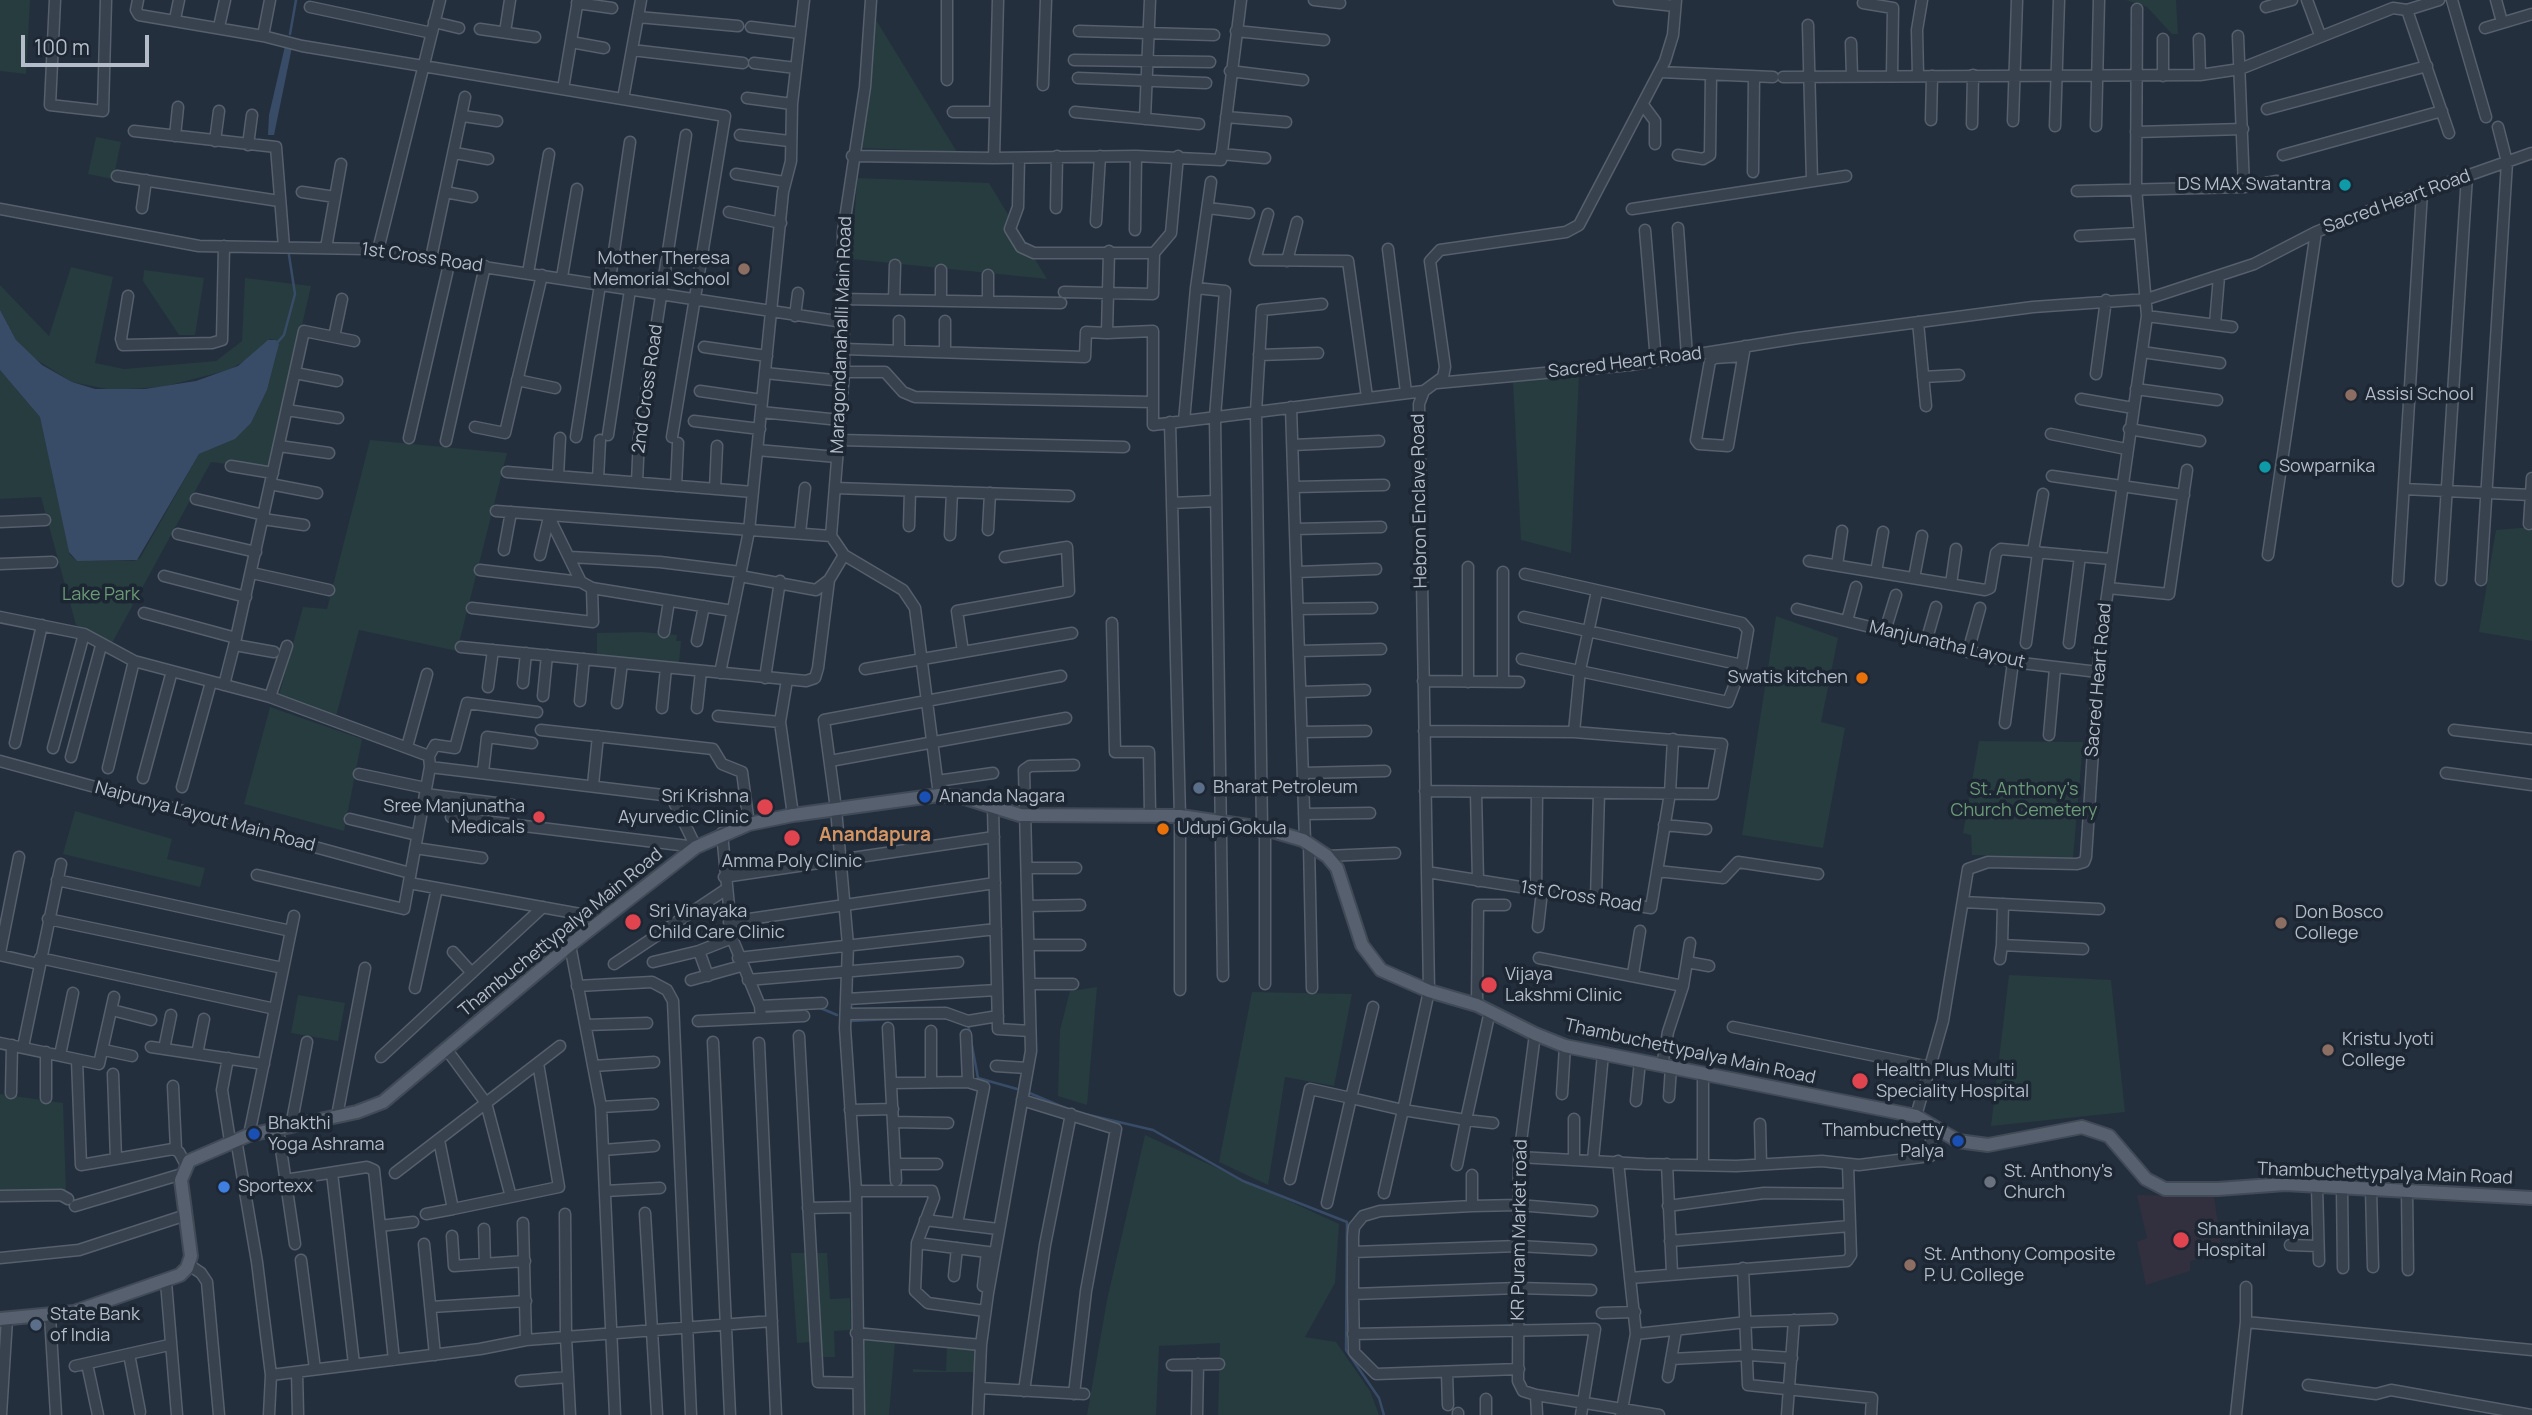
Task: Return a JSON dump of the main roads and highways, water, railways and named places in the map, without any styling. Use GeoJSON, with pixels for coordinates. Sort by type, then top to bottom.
{"type":"FeatureCollection","features":[{"type":"Feature","properties":{"kind":"main road","name":"Thambuchettypalya Main Road"},"geometry":{"type":"LineString","coordinates":[[4,1319],[50,1316],[104,1303],[180,1275],[189,1265],[192,1251],[186,1215],[184,1170],[198,1155],[249,1135],[337,1116],[383,1102],[602,918],[696,847],[722,833],[749,824],[793,815],[939,795],[962,797],[1027,816],[1180,816],[1264,828],[1307,842],[1327,856],[1340,873],[1358,934],[1369,957],[1391,976],[1477,1005],[1565,1046],[1916,1116],[1958,1140],[1988,1144],[2082,1127],[2109,1136],[2146,1179],[2165,1189],[2316,1186],[2532,1198]]}},
{"type":"Feature","properties":{"kind":"water"},"geometry":{"type":"Polygon","coordinates":[[[285,46],[292,47],[274,135],[268,135],[269,115],[285,46]]]}},
{"type":"Feature","properties":{"kind":"water"},"geometry":{"type":"Polygon","coordinates":[[[0,310],[16,340],[42,365],[72,382],[95,389],[145,389],[196,381],[238,366],[268,340],[276,340],[279,344],[267,390],[251,423],[235,439],[199,454],[137,560],[77,561],[69,552],[40,417],[0,370],[0,310]]]}},
{"type":"Feature","properties":{"kind":"waterway"},"geometry":{"type":"LineString","coordinates":[[290,34],[296,0]]}},
{"type":"Feature","properties":{"kind":"waterway"},"geometry":{"type":"LineString","coordinates":[[277,218],[278,239]]}},
{"type":"Feature","properties":{"kind":"waterway"},"geometry":{"type":"LineString","coordinates":[[276,344],[284,335],[295,294],[289,255]]}},
{"type":"Feature","properties":{"kind":"waterway"},"geometry":{"type":"LineString","coordinates":[[818,1007],[837,1015]]}},
{"type":"Feature","properties":{"kind":"waterway"},"geometry":{"type":"LineString","coordinates":[[938,1017],[952,1020]]}},
{"type":"Feature","properties":{"kind":"waterway"},"geometry":{"type":"LineString","coordinates":[[851,1021],[910,1018]]}},
{"type":"Feature","properties":{"kind":"waterway"},"geometry":{"type":"LineString","coordinates":[[968,1024],[978,1078],[1017,1089]]}},
{"type":"Feature","properties":{"kind":"waterway"},"geometry":{"type":"LineString","coordinates":[[1027,1092],[1070,1110]]}},
{"type":"Feature","properties":{"kind":"waterway"},"geometry":{"type":"LineString","coordinates":[[1076,1112],[1153,1130],[1243,1181],[1347,1222],[1346,1350],[1379,1398],[1384,1415]]}},
{"type":"Feature","properties":{"kind":"place","name":"DS MAX Swatantra"},"geometry":{"type":"Point","coordinates":[2345,185]}},
{"type":"Feature","properties":{"kind":"place","name":"Mother Theresa Memorial School"},"geometry":{"type":"Point","coordinates":[744,269]}},
{"type":"Feature","properties":{"kind":"place","name":"Assisi School"},"geometry":{"type":"Point","coordinates":[2351,395]}},
{"type":"Feature","properties":{"kind":"place","name":"Sowparnika"},"geometry":{"type":"Point","coordinates":[2265,467]}},
{"type":"Feature","properties":{"kind":"place","name":"Swatis kitchen"},"geometry":{"type":"Point","coordinates":[1862,678]}},
{"type":"Feature","properties":{"kind":"place","name":"Bharat Petroleum"},"geometry":{"type":"Point","coordinates":[1199,788]}},
{"type":"Feature","properties":{"kind":"place","name":"Ananda Nagara"},"geometry":{"type":"Point","coordinates":[925,797]}},
{"type":"Feature","properties":{"kind":"place","name":"Sri Krishna Ayurvedic Clinic"},"geometry":{"type":"Point","coordinates":[765,807]}},
{"type":"Feature","properties":{"kind":"place","name":"Sree Manjunatha Medicals"},"geometry":{"type":"Point","coordinates":[539,817]}},
{"type":"Feature","properties":{"kind":"place","name":"Udupi Gokula"},"geometry":{"type":"Point","coordinates":[1163,829]}},
{"type":"Feature","properties":{"kind":"place","name":"Amma Poly Clinic"},"geometry":{"type":"Point","coordinates":[792,838]}},
{"type":"Feature","properties":{"kind":"place","name":"Sri Vinayaka Child Care Clinic"},"geometry":{"type":"Point","coordinates":[633,922]}},
{"type":"Feature","properties":{"kind":"place","name":"Don Bosco College"},"geometry":{"type":"Point","coordinates":[2281,923]}},
{"type":"Feature","properties":{"kind":"place","name":"Vijaya Lakshmi Clinic"},"geometry":{"type":"Point","coordinates":[1489,985]}},
{"type":"Feature","properties":{"kind":"place","name":"Kristu Jyoti College"},"geometry":{"type":"Point","coordinates":[2328,1050]}},
{"type":"Feature","properties":{"kind":"place","name":"Health Plus Multi Speciality Hospital"},"geometry":{"type":"Point","coordinates":[1860,1081]}},
{"type":"Feature","properties":{"kind":"place","name":"Bhakthi Yoga Ashrama"},"geometry":{"type":"Point","coordinates":[254,1134]}},
{"type":"Feature","properties":{"kind":"place","name":"Thambuchetty Palya"},"geometry":{"type":"Point","coordinates":[1958,1141]}},
{"type":"Feature","properties":{"kind":"place","name":"St. Anthony's Church"},"geometry":{"type":"Point","coordinates":[1990,1182]}},
{"type":"Feature","properties":{"kind":"place","name":"Sportexx"},"geometry":{"type":"Point","coordinates":[224,1187]}},
{"type":"Feature","properties":{"kind":"place","name":"Shanthinilaya Hospital"},"geometry":{"type":"Point","coordinates":[2181,1240]}},
{"type":"Feature","properties":{"kind":"place","name":"St. Anthony Composite P. U. College"},"geometry":{"type":"Point","coordinates":[1910,1265]}},
{"type":"Feature","properties":{"kind":"place","name":"State Bank of India"},"geometry":{"type":"Point","coordinates":[36,1325]}},
{"type":"Feature","properties":{"kind":"district","name":"Anandapura"},"geometry":{"type":"Point","coordinates":[875,836]}},
{"type":"Feature","properties":{"kind":"park label","name":"Lake Park"},"geometry":{"type":"Point","coordinates":[101,595]}},
{"type":"Feature","properties":{"kind":"park label","name":"St. Anthony's Church Cemetery"},"geometry":{"type":"Point","coordinates":[2024,800]}}]}
